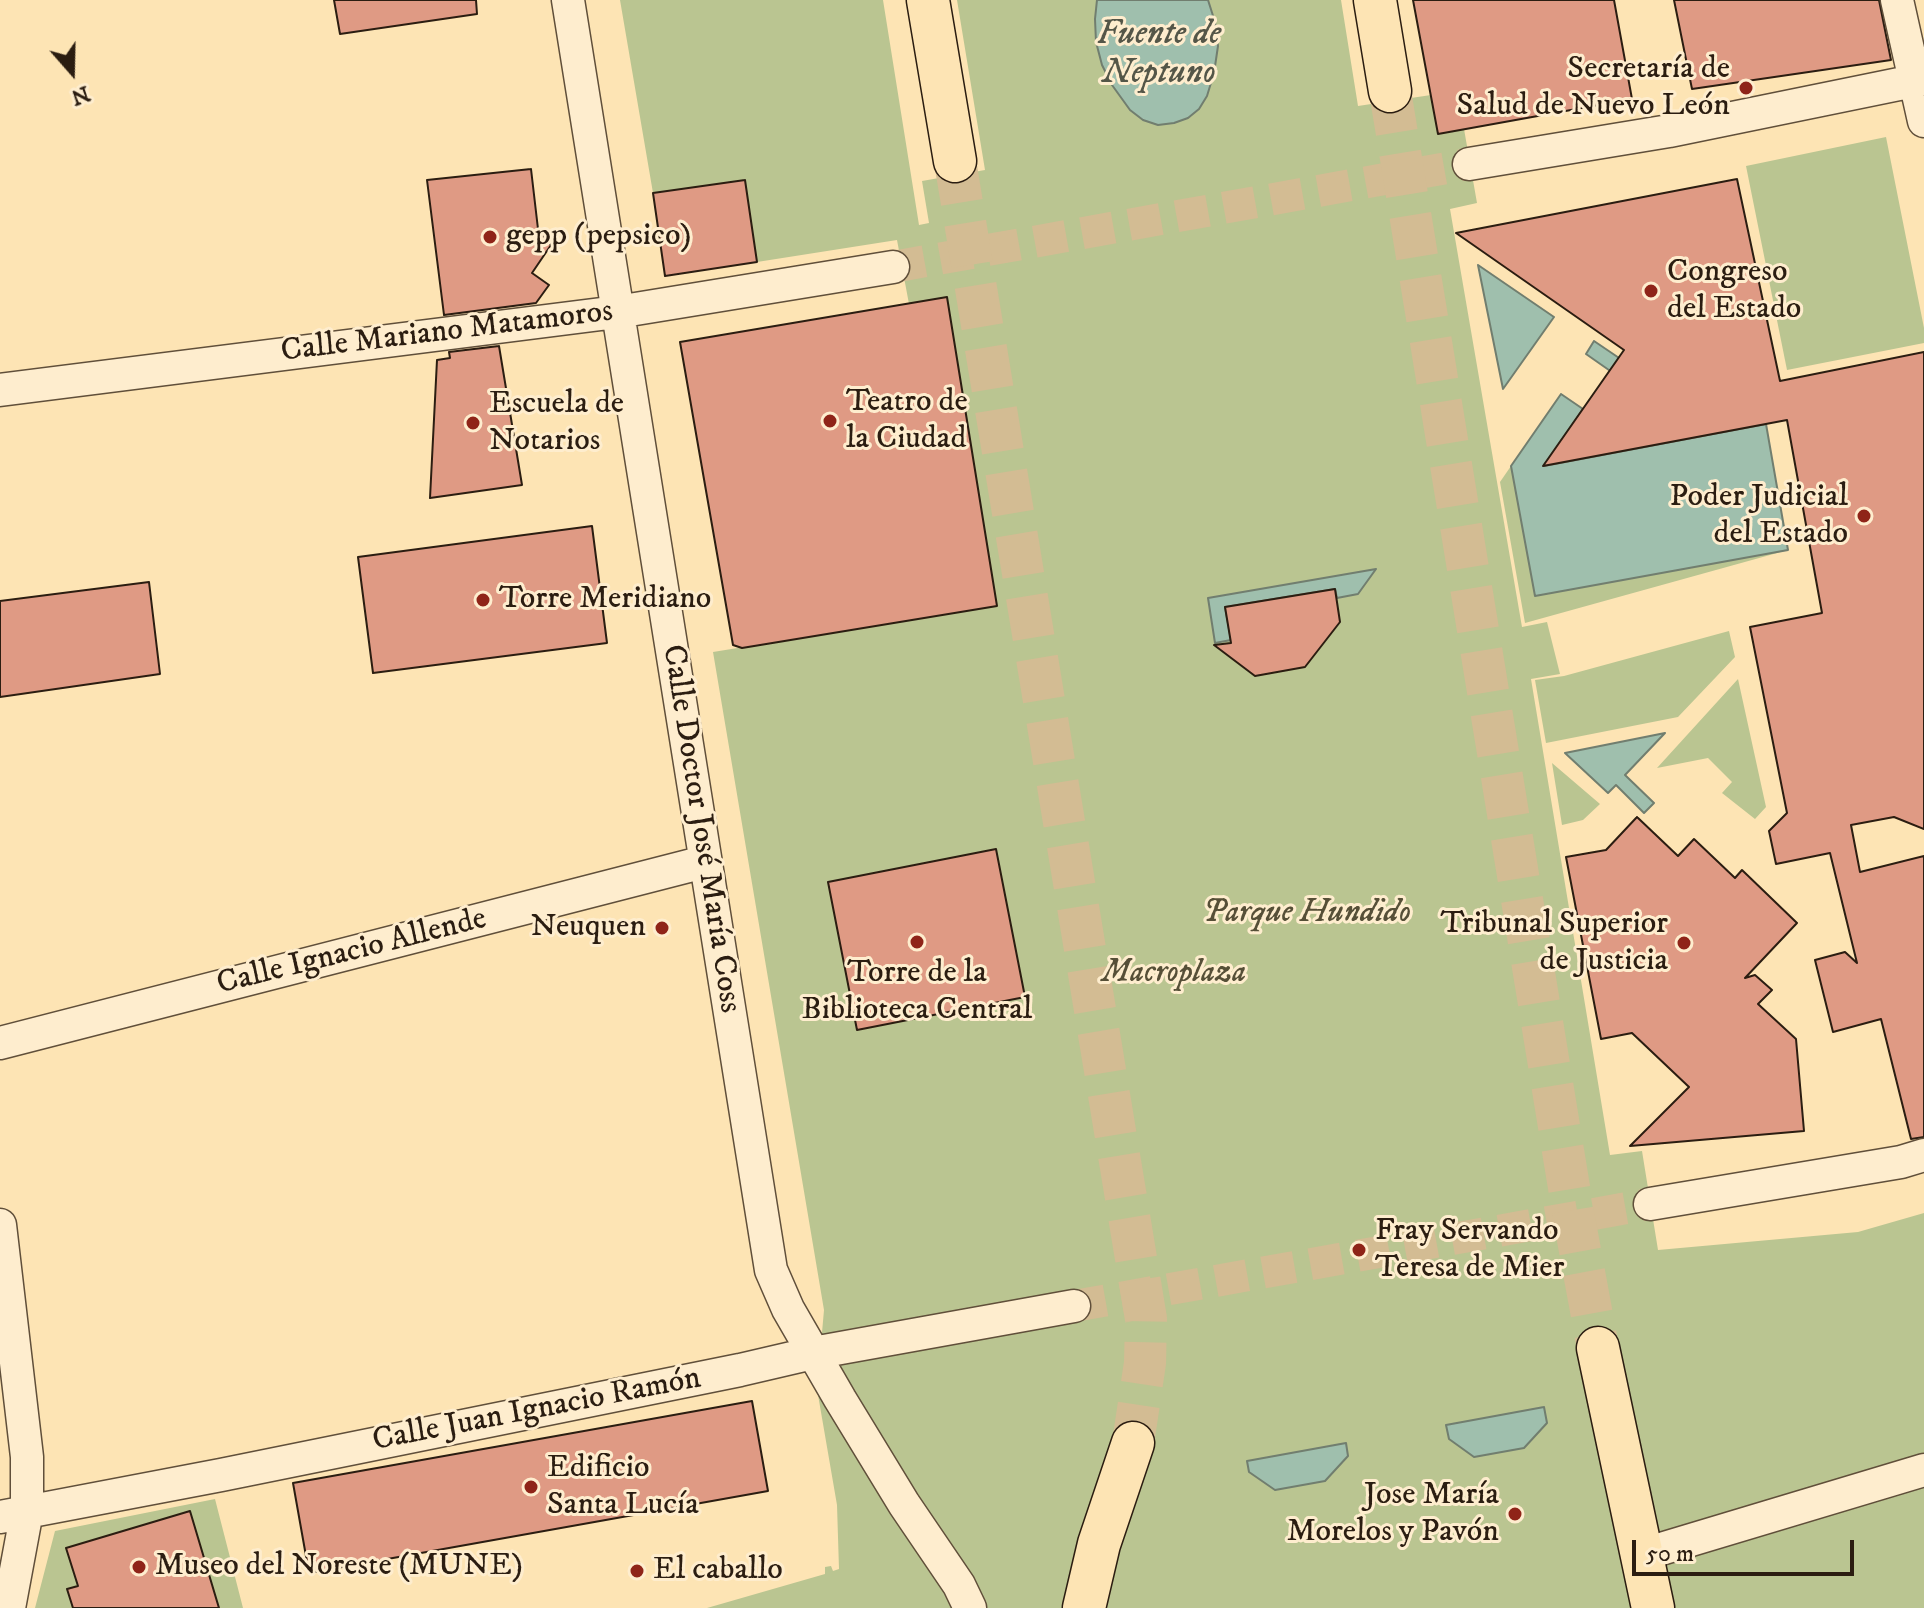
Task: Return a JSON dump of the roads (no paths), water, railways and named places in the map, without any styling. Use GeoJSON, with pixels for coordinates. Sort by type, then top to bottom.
{"type":"FeatureCollection","features":[{"type":"Feature","properties":{"kind":"main road"},"geometry":{"type":"LineString","coordinates":[[928,0],[955,161]]}},
{"type":"Feature","properties":{"kind":"main road"},"geometry":{"type":"LineString","coordinates":[[1375,0],[1390,91]]}},
{"type":"Feature","properties":{"kind":"main road"},"geometry":{"type":"LineString","coordinates":[[1598,1348],[1653,1608]]}},
{"type":"Feature","properties":{"kind":"main road"},"geometry":{"type":"LineString","coordinates":[[1084,1608],[1099,1544],[1133,1443]]}},
{"type":"Feature","properties":{"kind":"street","name":"Calle Doctor José María Coss"},"geometry":{"type":"LineString","coordinates":[[568,0],[771,1270],[788,1309],[813,1353],[904,1504],[959,1585],[970,1608]]}},
{"type":"Feature","properties":{"kind":"street"},"geometry":{"type":"LineString","coordinates":[[1897,0],[1920,80],[1924,121]]}},
{"type":"Feature","properties":{"kind":"street"},"geometry":{"type":"LineString","coordinates":[[1469,164],[1669,131],[1920,80]]}},
{"type":"Feature","properties":{"kind":"street","name":"Calle Mariano Matamoros"},"geometry":{"type":"LineString","coordinates":[[0,390],[617,312],[893,267]]}},
{"type":"Feature","properties":{"kind":"street","name":"Calle Ignacio Allende"},"geometry":{"type":"LineString","coordinates":[[0,1043],[704,862]]}},
{"type":"Feature","properties":{"kind":"street"},"geometry":{"type":"LineString","coordinates":[[1650,1204],[1901,1162],[1924,1155]]}},
{"type":"Feature","properties":{"kind":"street"},"geometry":{"type":"LineString","coordinates":[[0,1225],[27,1457],[14,1514],[9,1608]]}},
{"type":"Feature","properties":{"kind":"street","name":"Calle Juan Ignacio Ramón"},"geometry":{"type":"LineString","coordinates":[[14,1514],[267,1466],[813,1353],[1074,1306]]}},
{"type":"Feature","properties":{"kind":"street"},"geometry":{"type":"LineString","coordinates":[[1641,1555],[1924,1470]]}},
{"type":"Feature","properties":{"kind":"water","name":"Fuente de Neptuno"},"geometry":{"type":"Polygon","coordinates":[[[1097,0],[1208,0],[1218,46],[1214,73],[1199,109],[1188,118],[1158,125],[1143,120],[1130,110],[1102,65],[1096,42],[1097,0]]]}},
{"type":"Feature","properties":{"kind":"water"},"geometry":{"type":"Polygon","coordinates":[[[1478,265],[1554,317],[1503,389],[1478,265]]]}},
{"type":"Feature","properties":{"kind":"water"},"geometry":{"type":"Polygon","coordinates":[[[1594,341],[1625,362],[1616,375],[1586,354],[1594,341]]]}},
{"type":"Feature","properties":{"kind":"water"},"geometry":{"type":"Polygon","coordinates":[[[1561,394],[1583,409],[1544,466],[1766,424],[1788,550],[1535,596],[1511,466],[1561,394]]]}},
{"type":"Feature","properties":{"kind":"water"},"geometry":{"type":"Polygon","coordinates":[[[1376,569],[1358,594],[1337,598],[1335,589],[1225,607],[1231,640],[1215,643],[1208,598],[1376,569]]]}},
{"type":"Feature","properties":{"kind":"water"},"geometry":{"type":"Polygon","coordinates":[[[1665,733],[1625,775],[1654,803],[1644,813],[1616,785],[1608,793],[1565,753],[1665,733]]]}},
{"type":"Feature","properties":{"kind":"water"},"geometry":{"type":"Polygon","coordinates":[[[1544,1407],[1547,1423],[1524,1448],[1474,1457],[1449,1439],[1446,1425],[1544,1407]]]}},
{"type":"Feature","properties":{"kind":"water"},"geometry":{"type":"Polygon","coordinates":[[[1346,1443],[1348,1456],[1325,1481],[1275,1490],[1249,1472],[1247,1461],[1346,1443]]]}},
{"type":"Feature","properties":{"kind":"tunnel"},"geometry":{"type":"LineString","coordinates":[[1390,91],[1574,1218],[1598,1348]]}},
{"type":"Feature","properties":{"kind":"tunnel"},"geometry":{"type":"LineString","coordinates":[[955,161],[1146,1319],[1145,1363],[1133,1443]]}},
{"type":"Feature","properties":{"kind":"tunnel"},"geometry":{"type":"LineString","coordinates":[[893,267],[1469,164]]}},
{"type":"Feature","properties":{"kind":"tunnel"},"geometry":{"type":"LineString","coordinates":[[1074,1306],[1650,1204]]}},
{"type":"Feature","properties":{"kind":"place","name":"Secretaría de Salud de Nuevo León"},"geometry":{"type":"Point","coordinates":[1746,88]}},
{"type":"Feature","properties":{"kind":"place","name":"gepp (pepsico)"},"geometry":{"type":"Point","coordinates":[490,237]}},
{"type":"Feature","properties":{"kind":"place","name":"Congreso del Estado"},"geometry":{"type":"Point","coordinates":[1651,291]}},
{"type":"Feature","properties":{"kind":"place","name":"Teatro de la Ciudad"},"geometry":{"type":"Point","coordinates":[830,421]}},
{"type":"Feature","properties":{"kind":"place","name":"Escuela de Notarios"},"geometry":{"type":"Point","coordinates":[473,423]}},
{"type":"Feature","properties":{"kind":"place","name":"Poder Judicial del Estado"},"geometry":{"type":"Point","coordinates":[1864,516]}},
{"type":"Feature","properties":{"kind":"place","name":"Torre Meridiano"},"geometry":{"type":"Point","coordinates":[483,600]}},
{"type":"Feature","properties":{"kind":"place","name":"Neuquen"},"geometry":{"type":"Point","coordinates":[662,928]}},
{"type":"Feature","properties":{"kind":"place","name":"Torre de la Biblioteca Central"},"geometry":{"type":"Point","coordinates":[917,942]}},
{"type":"Feature","properties":{"kind":"place","name":"Tribunal Superior de Justicia"},"geometry":{"type":"Point","coordinates":[1684,943]}},
{"type":"Feature","properties":{"kind":"place","name":"Fray Servando Teresa de Mier"},"geometry":{"type":"Point","coordinates":[1359,1250]}},
{"type":"Feature","properties":{"kind":"place","name":"Edificio Santa Lucía"},"geometry":{"type":"Point","coordinates":[531,1487]}},
{"type":"Feature","properties":{"kind":"place","name":"Jose María Morelos y Pavón"},"geometry":{"type":"Point","coordinates":[1515,1514]}},
{"type":"Feature","properties":{"kind":"place","name":"Museo del Noreste (MUNE)"},"geometry":{"type":"Point","coordinates":[139,1567]}},
{"type":"Feature","properties":{"kind":"place","name":"El caballo"},"geometry":{"type":"Point","coordinates":[637,1571]}},
{"type":"Feature","properties":{"kind":"park label","name":"Parque Hundido"},"geometry":{"type":"Point","coordinates":[1307,914]}},
{"type":"Feature","properties":{"kind":"park label","name":"Macroplaza"},"geometry":{"type":"Point","coordinates":[1174,974]}}]}
